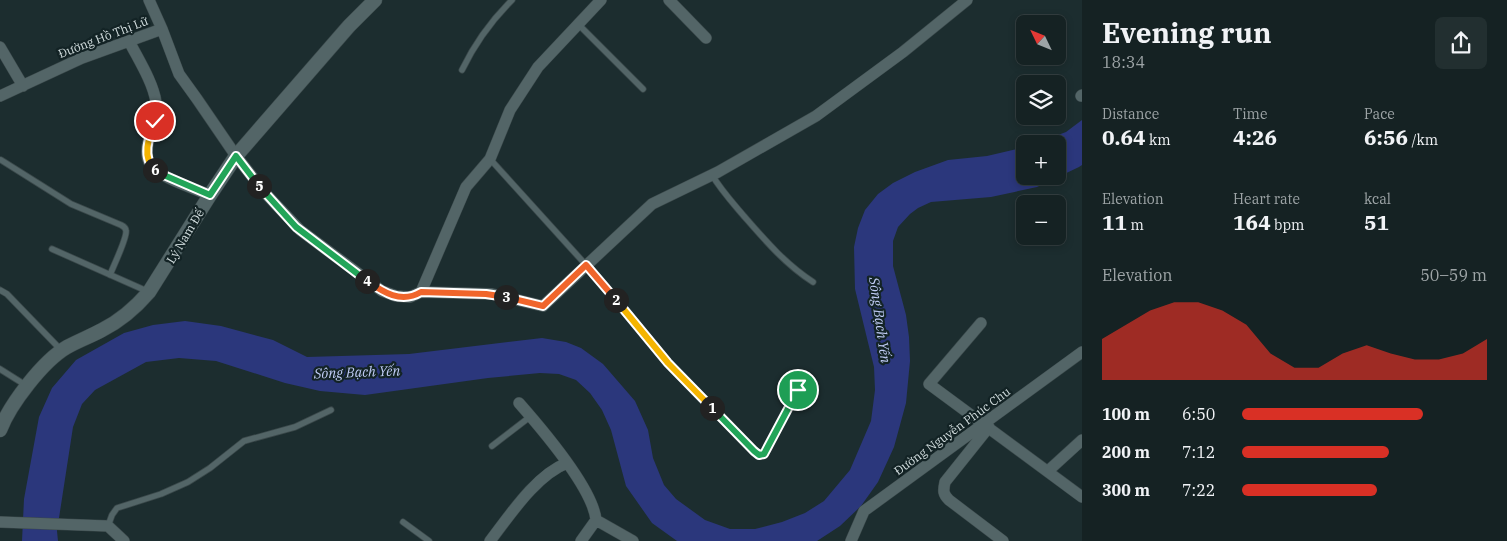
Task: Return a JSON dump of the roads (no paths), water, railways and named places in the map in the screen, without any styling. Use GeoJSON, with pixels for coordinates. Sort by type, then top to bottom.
{"type":"FeatureCollection","features":[{"type":"Feature","properties":{"kind":"street"},"geometry":{"type":"LineString","coordinates":[[149,0],[162,29]]}},
{"type":"Feature","properties":{"kind":"street","name":"Lý Nam Đế"},"geometry":{"type":"LineString","coordinates":[[0,430],[10,410],[27,386],[62,351],[120,319],[149,292],[236,156],[375,0]]}},
{"type":"Feature","properties":{"kind":"street"},"geometry":{"type":"LineString","coordinates":[[421,292],[466,187],[490,159],[510,110],[533,74],[601,0]]}},
{"type":"Feature","properties":{"kind":"street"},"geometry":{"type":"LineString","coordinates":[[668,0],[706,38]]}},
{"type":"Feature","properties":{"kind":"street"},"geometry":{"type":"LineString","coordinates":[[586,265],[652,204],[712,175],[816,116],[903,52],[964,1]]}},
{"type":"Feature","properties":{"kind":"street","name":"Đường Hồ Thị Lữ"},"geometry":{"type":"LineString","coordinates":[[0,96],[82,58],[162,29],[179,74],[236,156],[265,193],[296,227],[352,270],[388,294],[410,297],[421,292],[492,294],[543,306],[586,265]]}},
{"type":"Feature","properties":{"kind":"street"},"geometry":{"type":"LineString","coordinates":[[129,41],[150,84],[156,101],[155,121],[149,138],[147,154],[149,163],[154,169],[166,176],[210,195]]}},
{"type":"Feature","properties":{"kind":"street"},"geometry":{"type":"LineString","coordinates":[[0,47],[23,86]]}},
{"type":"Feature","properties":{"kind":"street"},"geometry":{"type":"LineString","coordinates":[[981,323],[929,384],[1082,497]]}},
{"type":"Feature","properties":{"kind":"street","name":"Đường Nguyễn Phúc Chu"},"geometry":{"type":"LineString","coordinates":[[851,541],[864,511],[987,426],[1082,352]]}},
{"type":"Feature","properties":{"kind":"street"},"geometry":{"type":"LineString","coordinates":[[519,403],[567,463],[595,510],[596,520],[581,541]]}},
{"type":"Feature","properties":{"kind":"street"},"geometry":{"type":"LineString","coordinates":[[987,426],[945,482],[943,490],[944,496],[1003,541]]}},
{"type":"Feature","properties":{"kind":"street"},"geometry":{"type":"LineString","coordinates":[[1048,472],[1082,440]]}},
{"type":"Feature","properties":{"kind":"street"},"geometry":{"type":"LineString","coordinates":[[490,541],[547,474],[556,467],[567,463]]}},
{"type":"Feature","properties":{"kind":"street"},"geometry":{"type":"LineString","coordinates":[[596,520],[633,541]]}},
{"type":"Feature","properties":{"kind":"street"},"geometry":{"type":"LineString","coordinates":[[0,522],[108,526],[124,541]]}},
{"type":"Feature","properties":{"kind":"lane"},"geometry":{"type":"LineString","coordinates":[[462,70],[472,49],[496,16],[512,0]]}},
{"type":"Feature","properties":{"kind":"lane"},"geometry":{"type":"LineString","coordinates":[[578,24],[643,89]]}},
{"type":"Feature","properties":{"kind":"lane"},"geometry":{"type":"LineString","coordinates":[[490,159],[586,265],[695,392],[759,455],[764,454],[768,450],[798,390]]}},
{"type":"Feature","properties":{"kind":"lane"},"geometry":{"type":"LineString","coordinates":[[1,160],[71,204],[125,228],[124,239],[110,275]]}},
{"type":"Feature","properties":{"kind":"lane"},"geometry":{"type":"LineString","coordinates":[[712,175],[725,195],[766,242],[787,262],[813,282]]}},
{"type":"Feature","properties":{"kind":"lane"},"geometry":{"type":"LineString","coordinates":[[52,249],[149,292]]}},
{"type":"Feature","properties":{"kind":"lane"},"geometry":{"type":"LineString","coordinates":[[0,290],[7,294],[62,351]]}},
{"type":"Feature","properties":{"kind":"lane"},"geometry":{"type":"LineString","coordinates":[[0,369],[27,386]]}},
{"type":"Feature","properties":{"kind":"lane"},"geometry":{"type":"LineString","coordinates":[[108,526],[117,508],[162,494],[188,482],[210,468],[244,441],[295,427],[331,410]]}},
{"type":"Feature","properties":{"kind":"lane"},"geometry":{"type":"LineString","coordinates":[[492,446],[531,416]]}},
{"type":"Feature","properties":{"kind":"lane"},"geometry":{"type":"LineString","coordinates":[[403,522],[429,541]]}},
{"type":"Feature","properties":{"kind":"water"},"geometry":{"type":"Polygon","coordinates":[[[1082,120],[1082,165],[1066,173],[1066,135],[1058,135],[1066,132],[1082,120]]]}},
{"type":"Feature","properties":{"kind":"water","name":"Sông Bạch Yến"},"geometry":{"type":"Polygon","coordinates":[[[1016,149],[1016,185],[1041,185],[991,197],[931,202],[910,214],[898,227],[893,241],[893,266],[906,315],[909,337],[910,361],[906,403],[894,447],[878,482],[861,506],[840,526],[817,541],[677,541],[652,523],[626,486],[611,430],[602,410],[590,393],[576,380],[559,374],[540,373],[488,378],[365,395],[320,391],[285,383],[216,361],[179,358],[146,362],[95,390],[82,404],[73,427],[57,531],[58,541],[22,541],[24,499],[39,417],[52,388],[76,360],[124,333],[153,325],[185,321],[221,326],[273,340],[307,357],[409,354],[542,338],[566,342],[581,348],[603,364],[635,401],[648,430],[653,458],[664,485],[676,499],[705,520],[730,529],[755,529],[782,522],[805,513],[824,501],[850,470],[871,421],[875,390],[874,367],[855,289],[854,247],[858,228],[865,210],[878,194],[893,183],[915,172],[948,160],[987,156],[1016,149]]]}}]}
